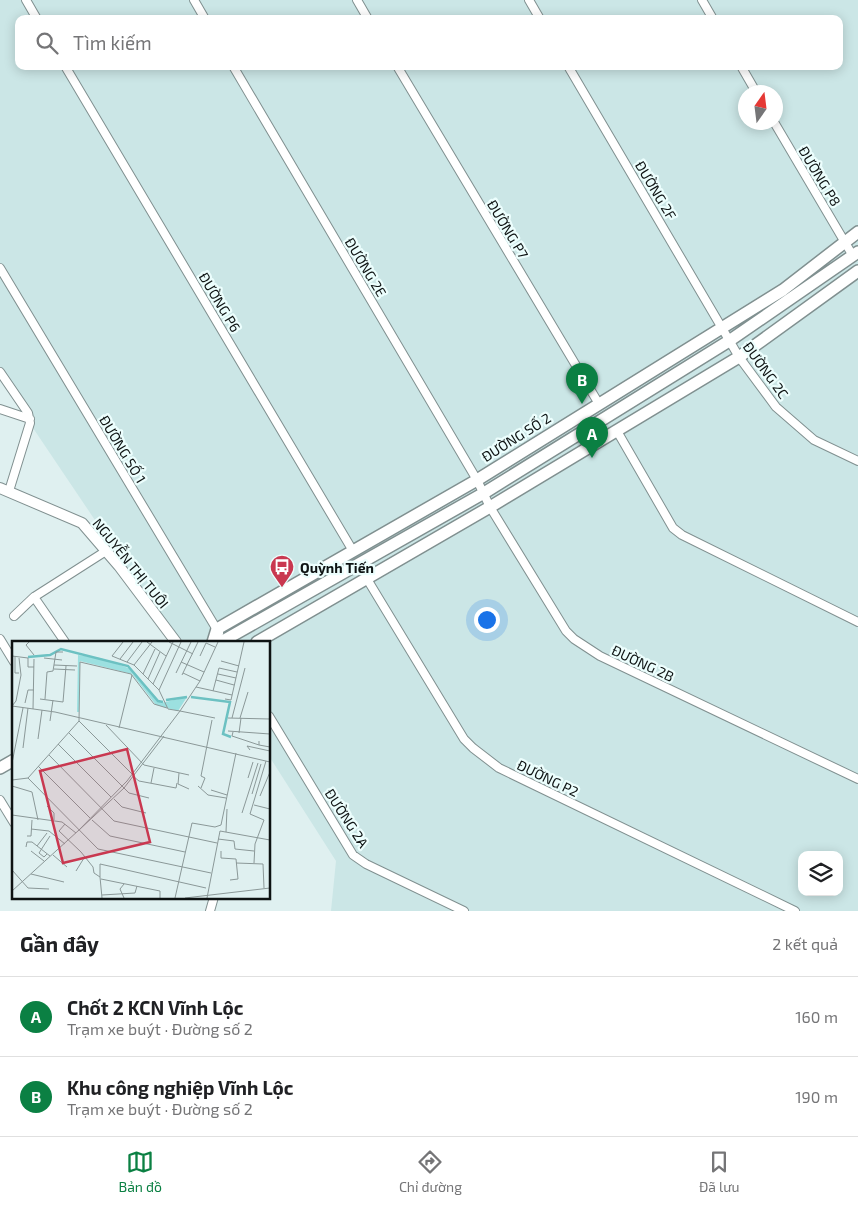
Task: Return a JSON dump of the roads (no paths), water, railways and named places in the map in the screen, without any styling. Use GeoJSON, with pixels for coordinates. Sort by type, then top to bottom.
{"type":"FeatureCollection","features":[{"type":"Feature","properties":{"kind":"main road","name":"ĐƯỜNG SỐ 2"},"geometry":{"type":"LineString","coordinates":[[217,629],[477,480],[783,290],[858,232]]}},
{"type":"Feature","properties":{"kind":"main road"},"geometry":{"type":"LineString","coordinates":[[223,641],[244,631],[484,493],[729,341],[855,254]]}},
{"type":"Feature","properties":{"kind":"main road"},"geometry":{"type":"LineString","coordinates":[[259,641],[490,507],[739,357],[858,272]]}},
{"type":"Feature","properties":{"kind":"main road"},"geometry":{"type":"LineString","coordinates":[[217,629],[221,641]]}},
{"type":"Feature","properties":{"kind":"main road"},"geometry":{"type":"LineString","coordinates":[[0,768],[12,761]]}},
{"type":"Feature","properties":{"kind":"street"},"geometry":{"type":"LineString","coordinates":[[26,0],[35,15]]}},
{"type":"Feature","properties":{"kind":"street"},"geometry":{"type":"LineString","coordinates":[[194,0],[203,15]]}},
{"type":"Feature","properties":{"kind":"street"},"geometry":{"type":"LineString","coordinates":[[357,0],[366,15]]}},
{"type":"Feature","properties":{"kind":"street"},"geometry":{"type":"LineString","coordinates":[[529,0],[538,15]]}},
{"type":"Feature","properties":{"kind":"street"},"geometry":{"type":"LineString","coordinates":[[702,0],[711,15]]}},
{"type":"Feature","properties":{"kind":"street","name":"ĐƯỜNG P6"},"geometry":{"type":"LineString","coordinates":[[67,70],[354,551]]}},
{"type":"Feature","properties":{"kind":"street","name":"ĐƯỜNG 2E"},"geometry":{"type":"LineString","coordinates":[[235,70],[484,493]]}},
{"type":"Feature","properties":{"kind":"street","name":"ĐƯỜNG P7"},"geometry":{"type":"LineString","coordinates":[[399,70],[598,404]]}},
{"type":"Feature","properties":{"kind":"street","name":"ĐƯỜNG 2F"},"geometry":{"type":"LineString","coordinates":[[570,70],[729,341]]}},
{"type":"Feature","properties":{"kind":"street"},"geometry":{"type":"LineString","coordinates":[[743,70],[752,85]]}},
{"type":"Feature","properties":{"kind":"street","name":"ĐƯỜNG P8"},"geometry":{"type":"LineString","coordinates":[[779,130],[845,242],[855,254]]}},
{"type":"Feature","properties":{"kind":"street","name":"ĐƯỜNG SỐ 1"},"geometry":{"type":"LineString","coordinates":[[0,268],[217,629]]}},
{"type":"Feature","properties":{"kind":"street","name":"ĐƯỜNG 2C"},"geometry":{"type":"LineString","coordinates":[[729,341],[776,407],[814,440],[858,461]]}},
{"type":"Feature","properties":{"kind":"street"},"geometry":{"type":"LineString","coordinates":[[0,372],[28,413],[30,419],[24,447],[4,490]]}},
{"type":"Feature","properties":{"kind":"street"},"geometry":{"type":"LineString","coordinates":[[0,409],[30,419]]}},
{"type":"Feature","properties":{"kind":"street"},"geometry":{"type":"LineString","coordinates":[[616,431],[673,528],[682,535],[858,622]]}},
{"type":"Feature","properties":{"kind":"street","name":"NGUYỄN THỊ TUÔI"},"geometry":{"type":"LineString","coordinates":[[4,490],[82,524],[119,566],[175,641]]}},
{"type":"Feature","properties":{"kind":"street","name":"ĐƯỜNG 2B"},"geometry":{"type":"LineString","coordinates":[[484,493],[490,507],[562,626],[580,644],[600,656],[858,779]]}},
{"type":"Feature","properties":{"kind":"street"},"geometry":{"type":"LineString","coordinates":[[14,616],[34,598],[106,551]]}},
{"type":"Feature","properties":{"kind":"street","name":"ĐƯỜNG P2"},"geometry":{"type":"LineString","coordinates":[[366,579],[464,739],[499,768],[795,911]]}},
{"type":"Feature","properties":{"kind":"street"},"geometry":{"type":"LineString","coordinates":[[34,598],[64,641]]}},
{"type":"Feature","properties":{"kind":"street"},"geometry":{"type":"LineString","coordinates":[[0,639],[12,659]]}},
{"type":"Feature","properties":{"kind":"street","name":"ĐƯỜNG 2A"},"geometry":{"type":"LineString","coordinates":[[270,718],[353,854],[366,864],[464,911]]}},
{"type":"Feature","properties":{"kind":"street"},"geometry":{"type":"LineString","coordinates":[[0,800],[12,820]]}},
{"type":"Feature","properties":{"kind":"street"},"geometry":{"type":"LineString","coordinates":[[210,911],[214,898]]}},
{"type":"Feature","properties":{"kind":"place","name":"Khu công nghiệp Vĩnh Lộc"},"geometry":{"type":"Point","coordinates":[582,404]}},
{"type":"Feature","properties":{"kind":"place","name":"Chốt 2 KCN Vĩnh Lộc"},"geometry":{"type":"Point","coordinates":[592,458]}},
{"type":"Feature","properties":{"kind":"place","name":"Quỳnh Tiến"},"geometry":{"type":"Point","coordinates":[282,588]}}]}
